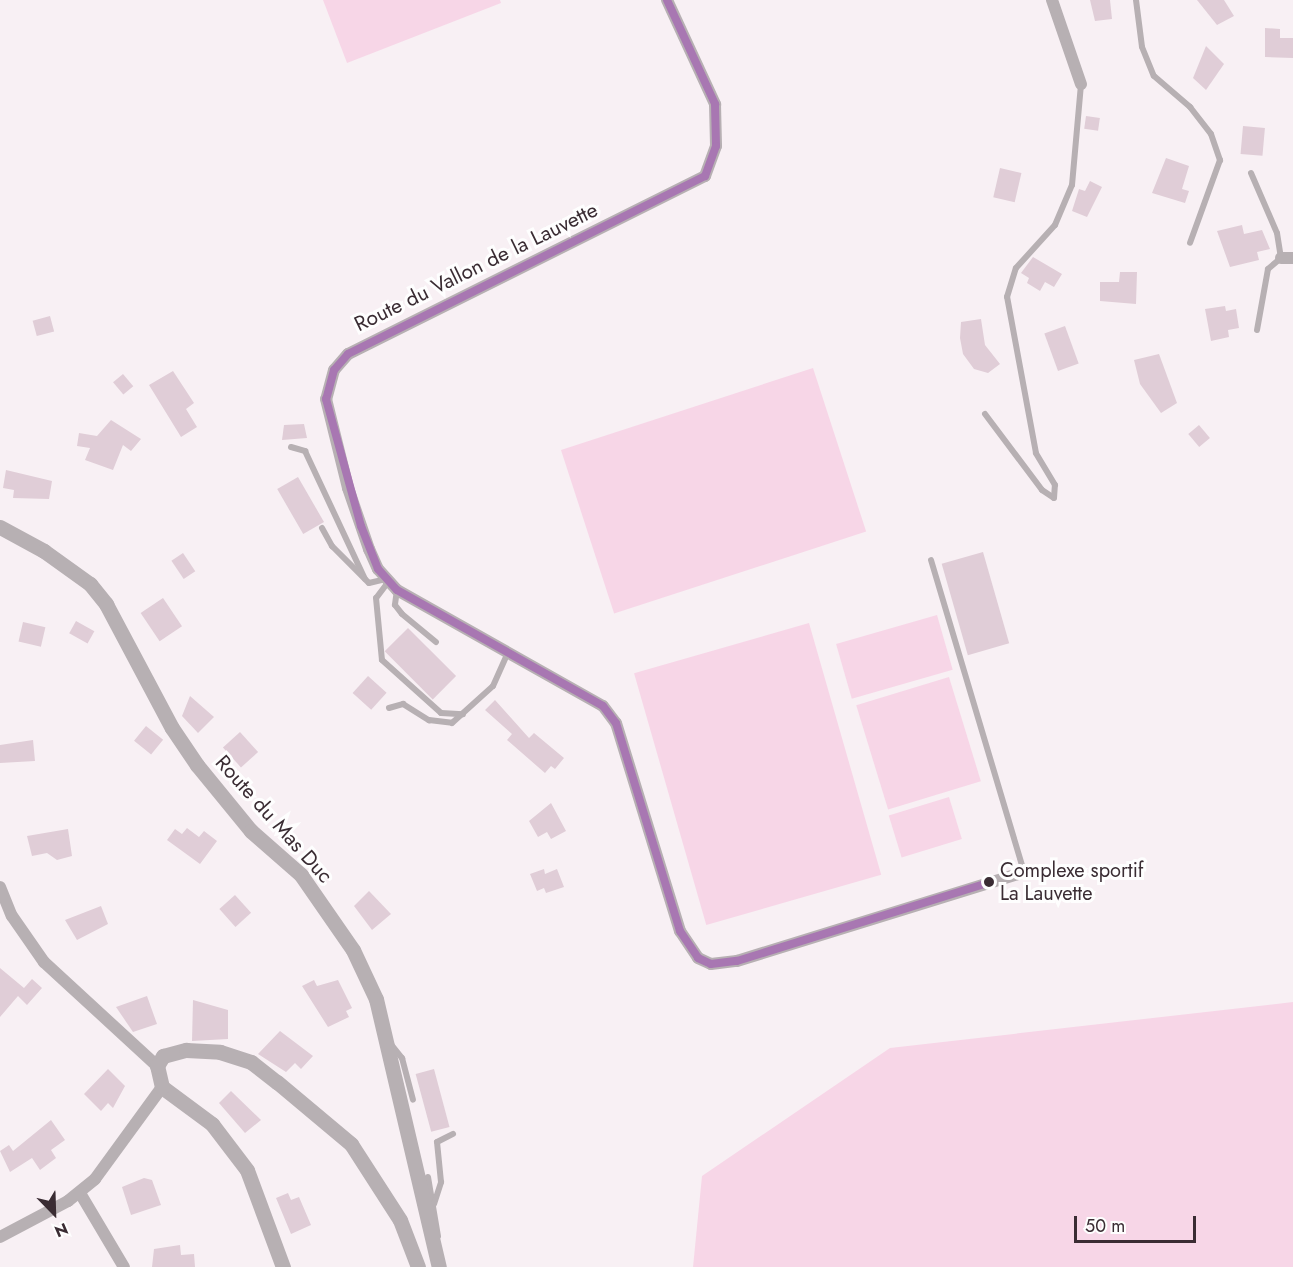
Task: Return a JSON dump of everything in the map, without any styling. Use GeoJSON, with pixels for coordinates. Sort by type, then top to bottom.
{"type":"FeatureCollection","features":[{"type":"Feature","properties":{"kind":"street","name":"Route du Vallon de la Lauvette"},"geometry":{"type":"LineString","coordinates":[[391,583],[366,541],[332,432],[326,399],[334,370],[362,345],[705,176],[716,146],[715,104],[667,0]]}},
{"type":"Feature","properties":{"kind":"street"},"geometry":{"type":"LineString","coordinates":[[1052,0],[1081,84]]}},
{"type":"Feature","properties":{"kind":"street","name":"Route du Mas Duc"},"geometry":{"type":"LineString","coordinates":[[0,527],[63,565],[106,604],[172,728],[197,765],[251,831],[301,875],[353,950],[376,999],[439,1267]]}},
{"type":"Feature","properties":{"kind":"street"},"geometry":{"type":"LineString","coordinates":[[391,583],[508,653],[603,706],[615,723],[680,931],[698,958],[711,964],[737,961],[1024,872]]}},
{"type":"Feature","properties":{"kind":"street"},"geometry":{"type":"LineString","coordinates":[[0,887],[12,916],[44,963],[157,1066],[162,1087],[212,1124],[230,1144],[259,1194],[283,1267]]}},
{"type":"Feature","properties":{"kind":"street"},"geometry":{"type":"LineString","coordinates":[[157,1066],[174,1051],[201,1049],[250,1062],[277,1082],[351,1144],[400,1220],[418,1267]]}},
{"type":"Feature","properties":{"kind":"street"},"geometry":{"type":"LineString","coordinates":[[0,1238],[80,1193],[117,1154],[162,1087]]}},
{"type":"Feature","properties":{"kind":"street"},"geometry":{"type":"LineString","coordinates":[[80,1193],[124,1267]]}},
{"type":"Feature","properties":{"kind":"lane"},"geometry":{"type":"LineString","coordinates":[[1136,0],[1142,47],[1154,76],[1190,107],[1211,134],[1220,160],[1190,243]]}},
{"type":"Feature","properties":{"kind":"lane"},"geometry":{"type":"LineString","coordinates":[[985,414],[1042,490],[1054,498],[1055,485],[1036,453],[1007,297],[1016,268],[1055,225],[1072,185],[1081,84]]}},
{"type":"Feature","properties":{"kind":"lane"},"geometry":{"type":"LineString","coordinates":[[1251,173],[1287,258],[1268,269],[1264,280],[1257,330]]}},
{"type":"Feature","properties":{"kind":"lane"},"geometry":{"type":"LineString","coordinates":[[291,447],[305,451],[365,579]]}},
{"type":"Feature","properties":{"kind":"lane"},"geometry":{"type":"LineString","coordinates":[[322,528],[365,579],[375,584],[391,583]]}},
{"type":"Feature","properties":{"kind":"lane"},"geometry":{"type":"LineString","coordinates":[[931,560],[1024,872]]}},
{"type":"Feature","properties":{"kind":"lane"},"geometry":{"type":"LineString","coordinates":[[391,583],[395,605],[402,614],[436,642]]}},
{"type":"Feature","properties":{"kind":"lane"},"geometry":{"type":"LineString","coordinates":[[391,583],[376,598],[382,660],[441,713],[463,714]]}},
{"type":"Feature","properties":{"kind":"lane"},"geometry":{"type":"LineString","coordinates":[[389,708],[403,704],[443,724],[463,714],[493,686],[508,653]]}},
{"type":"Feature","properties":{"kind":"lane"},"geometry":{"type":"LineString","coordinates":[[387,1042],[399,1051],[412,1100]]}},
{"type":"Feature","properties":{"kind":"lane"},"geometry":{"type":"LineString","coordinates":[[434,1204],[441,1182],[437,1142],[453,1134]]}},
{"type":"Feature","properties":{"kind":"lane"},"geometry":{"type":"LineString","coordinates":[[428,1177],[439,1238],[433,1247]]}},
{"type":"Feature","properties":{"kind":"shaded area"},"geometry":{"type":"Polygon","coordinates":[[[323,0],[500,0],[501,3],[347,63],[323,0]]]}},
{"type":"Feature","properties":{"kind":"shaded area"},"geometry":{"type":"Polygon","coordinates":[[[813,368],[866,532],[614,613],[561,450],[813,368]]]}},
{"type":"Feature","properties":{"kind":"shaded area"},"geometry":{"type":"Polygon","coordinates":[[[937,615],[953,670],[852,699],[836,644],[937,615]]]}},
{"type":"Feature","properties":{"kind":"shaded area"},"geometry":{"type":"Polygon","coordinates":[[[809,623],[881,875],[706,925],[634,673],[809,623]]]}},
{"type":"Feature","properties":{"kind":"shaded area"},"geometry":{"type":"Polygon","coordinates":[[[949,677],[981,781],[888,810],[856,705],[949,677]]]}},
{"type":"Feature","properties":{"kind":"shaded area"},"geometry":{"type":"Polygon","coordinates":[[[949,797],[962,839],[902,857],[889,815],[949,797]]]}},
{"type":"Feature","properties":{"kind":"shaded area"},"geometry":{"type":"Polygon","coordinates":[[[1293,1002],[1293,1267],[693,1267],[702,1176],[890,1048],[1293,1002]]]}},
{"type":"Feature","properties":{"kind":"building"},"geometry":{"type":"Polygon","coordinates":[[[1090,0],[1110,0],[1112,19],[1095,21],[1090,0]]]}},
{"type":"Feature","properties":{"kind":"building"},"geometry":{"type":"Polygon","coordinates":[[[1197,0],[1224,0],[1234,16],[1217,25],[1197,0]]]}},
{"type":"Feature","properties":{"kind":"building"},"geometry":{"type":"Polygon","coordinates":[[[1265,28],[1280,29],[1280,38],[1293,38],[1293,58],[1265,57],[1265,28]]]}},
{"type":"Feature","properties":{"kind":"building"},"geometry":{"type":"Polygon","coordinates":[[[1206,46],[1224,64],[1206,90],[1193,78],[1206,46]]]}},
{"type":"Feature","properties":{"kind":"building"},"geometry":{"type":"Polygon","coordinates":[[[1086,116],[1100,118],[1098,131],[1084,129],[1086,116]]]}},
{"type":"Feature","properties":{"kind":"building"},"geometry":{"type":"Polygon","coordinates":[[[1243,126],[1265,128],[1262,156],[1241,154],[1243,126]]]}},
{"type":"Feature","properties":{"kind":"building"},"geometry":{"type":"Polygon","coordinates":[[[1166,158],[1189,166],[1182,189],[1189,191],[1185,203],[1152,193],[1166,158]]]}},
{"type":"Feature","properties":{"kind":"building"},"geometry":{"type":"Polygon","coordinates":[[[1000,168],[1021,173],[1015,202],[993,197],[1000,168]]]}},
{"type":"Feature","properties":{"kind":"building"},"geometry":{"type":"Polygon","coordinates":[[[1090,181],[1102,187],[1087,217],[1072,211],[1079,189],[1085,191],[1090,181]]]}},
{"type":"Feature","properties":{"kind":"building"},"geometry":{"type":"Polygon","coordinates":[[[1242,225],[1244,234],[1262,230],[1270,249],[1257,252],[1259,260],[1230,267],[1217,231],[1242,225]]]}},
{"type":"Feature","properties":{"kind":"building"},"geometry":{"type":"Polygon","coordinates":[[[1033,257],[1062,274],[1054,287],[1045,282],[1040,291],[1027,283],[1029,278],[1021,273],[1033,257]]]}},
{"type":"Feature","properties":{"kind":"building"},"geometry":{"type":"Polygon","coordinates":[[[1120,272],[1137,272],[1136,304],[1100,301],[1100,282],[1119,282],[1120,272]]]}},
{"type":"Feature","properties":{"kind":"building"},"geometry":{"type":"Polygon","coordinates":[[[1225,306],[1226,311],[1236,309],[1239,328],[1228,330],[1229,337],[1211,341],[1205,309],[1225,306]]]}},
{"type":"Feature","properties":{"kind":"building"},"geometry":{"type":"Polygon","coordinates":[[[50,316],[54,331],[37,336],[33,321],[50,316]]]}},
{"type":"Feature","properties":{"kind":"building"},"geometry":{"type":"Polygon","coordinates":[[[981,319],[985,345],[1000,364],[988,373],[974,369],[963,354],[960,338],[961,322],[981,319]]]}},
{"type":"Feature","properties":{"kind":"building"},"geometry":{"type":"Polygon","coordinates":[[[1065,326],[1079,364],[1058,371],[1044,334],[1065,326]]]}},
{"type":"Feature","properties":{"kind":"building"},"geometry":{"type":"Polygon","coordinates":[[[1159,354],[1177,403],[1161,413],[1140,384],[1134,360],[1159,354]]]}},
{"type":"Feature","properties":{"kind":"building"},"geometry":{"type":"Polygon","coordinates":[[[173,371],[194,403],[186,409],[197,427],[181,437],[149,385],[173,371]]]}},
{"type":"Feature","properties":{"kind":"building"},"geometry":{"type":"Polygon","coordinates":[[[123,374],[133,386],[123,395],[113,382],[123,374]]]}},
{"type":"Feature","properties":{"kind":"building"},"geometry":{"type":"Polygon","coordinates":[[[111,420],[141,439],[131,451],[123,445],[113,470],[85,460],[90,448],[77,446],[79,433],[97,436],[111,420]]]}},
{"type":"Feature","properties":{"kind":"building"},"geometry":{"type":"Polygon","coordinates":[[[304,424],[307,438],[282,440],[284,425],[304,424]]]}},
{"type":"Feature","properties":{"kind":"building"},"geometry":{"type":"Polygon","coordinates":[[[1199,425],[1210,438],[1199,447],[1188,434],[1199,425]]]}},
{"type":"Feature","properties":{"kind":"building"},"geometry":{"type":"Polygon","coordinates":[[[6,470],[52,481],[49,499],[13,498],[14,490],[3,488],[6,470]]]}},
{"type":"Feature","properties":{"kind":"building"},"geometry":{"type":"Polygon","coordinates":[[[298,477],[324,522],[303,534],[277,489],[298,477]]]}},
{"type":"Feature","properties":{"kind":"building"},"geometry":{"type":"Polygon","coordinates":[[[983,552],[1009,643],[968,655],[942,564],[983,552]]]}},
{"type":"Feature","properties":{"kind":"building"},"geometry":{"type":"Polygon","coordinates":[[[183,553],[195,571],[184,579],[171,561],[183,553]]]}},
{"type":"Feature","properties":{"kind":"building"},"geometry":{"type":"Polygon","coordinates":[[[163,598],[182,626],[160,641],[141,613],[163,598]]]}},
{"type":"Feature","properties":{"kind":"building"},"geometry":{"type":"Polygon","coordinates":[[[76,621],[94,631],[88,643],[69,633],[76,621]]]}},
{"type":"Feature","properties":{"kind":"building"},"geometry":{"type":"Polygon","coordinates":[[[23,622],[45,627],[41,647],[19,641],[23,622]]]}},
{"type":"Feature","properties":{"kind":"building"},"geometry":{"type":"Polygon","coordinates":[[[408,628],[456,676],[433,699],[385,651],[408,628]]]}},
{"type":"Feature","properties":{"kind":"building"},"geometry":{"type":"Polygon","coordinates":[[[368,676],[387,693],[371,710],[353,693],[368,676]]]}},
{"type":"Feature","properties":{"kind":"building"},"geometry":{"type":"Polygon","coordinates":[[[190,696],[214,717],[198,733],[182,716],[190,696]]]}},
{"type":"Feature","properties":{"kind":"building"},"geometry":{"type":"Polygon","coordinates":[[[495,700],[529,738],[534,733],[564,758],[555,769],[551,766],[545,773],[507,740],[512,734],[485,710],[495,700]]]}},
{"type":"Feature","properties":{"kind":"building"},"geometry":{"type":"Polygon","coordinates":[[[146,726],[163,740],[151,755],[134,741],[146,726]]]}},
{"type":"Feature","properties":{"kind":"building"},"geometry":{"type":"Polygon","coordinates":[[[240,732],[258,752],[241,767],[223,747],[240,732]]]}},
{"type":"Feature","properties":{"kind":"building"},"geometry":{"type":"Polygon","coordinates":[[[33,740],[35,761],[0,763],[0,745],[33,740]]]}},
{"type":"Feature","properties":{"kind":"building"},"geometry":{"type":"Polygon","coordinates":[[[551,803],[566,831],[551,839],[547,832],[538,837],[529,821],[551,803]]]}},
{"type":"Feature","properties":{"kind":"building"},"geometry":{"type":"Polygon","coordinates":[[[187,828],[199,837],[204,831],[217,841],[200,864],[167,840],[175,829],[182,834],[187,828]]]}},
{"type":"Feature","properties":{"kind":"building"},"geometry":{"type":"Polygon","coordinates":[[[68,829],[72,856],[57,860],[47,853],[32,856],[27,836],[68,829]]]}},
{"type":"Feature","properties":{"kind":"building"},"geometry":{"type":"Polygon","coordinates":[[[544,869],[545,874],[557,869],[564,887],[546,893],[544,888],[537,891],[530,874],[544,869]]]}},
{"type":"Feature","properties":{"kind":"building"},"geometry":{"type":"Polygon","coordinates":[[[369,891],[391,914],[372,930],[354,906],[369,891]]]}},
{"type":"Feature","properties":{"kind":"building"},"geometry":{"type":"Polygon","coordinates":[[[235,895],[251,913],[235,927],[219,909],[235,895]]]}},
{"type":"Feature","properties":{"kind":"building"},"geometry":{"type":"Polygon","coordinates":[[[101,906],[108,924],[77,940],[65,920],[101,906]]]}},
{"type":"Feature","properties":{"kind":"building"},"geometry":{"type":"Polygon","coordinates":[[[0,968],[24,988],[32,979],[42,988],[27,1005],[18,996],[0,1017],[0,968]]]}},
{"type":"Feature","properties":{"kind":"building"},"geometry":{"type":"Polygon","coordinates":[[[314,980],[317,986],[338,980],[352,1008],[346,1011],[349,1017],[328,1027],[302,986],[314,980]]]}},
{"type":"Feature","properties":{"kind":"building"},"geometry":{"type":"Polygon","coordinates":[[[147,996],[157,1024],[133,1032],[116,1007],[147,996]]]}},
{"type":"Feature","properties":{"kind":"building"},"geometry":{"type":"Polygon","coordinates":[[[193,1000],[228,1010],[228,1039],[192,1041],[193,1000]]]}},
{"type":"Feature","properties":{"kind":"building"},"geometry":{"type":"Polygon","coordinates":[[[280,1031],[313,1056],[301,1069],[295,1063],[286,1072],[258,1054],[280,1031]]]}},
{"type":"Feature","properties":{"kind":"building"},"geometry":{"type":"Polygon","coordinates":[[[108,1069],[125,1086],[113,1108],[108,1103],[101,1111],[84,1094],[108,1069]]]}},
{"type":"Feature","properties":{"kind":"building"},"geometry":{"type":"Polygon","coordinates":[[[434,1069],[450,1127],[431,1132],[416,1074],[434,1069]]]}},
{"type":"Feature","properties":{"kind":"building"},"geometry":{"type":"Polygon","coordinates":[[[231,1091],[261,1120],[245,1133],[219,1103],[231,1091]]]}},
{"type":"Feature","properties":{"kind":"building"},"geometry":{"type":"Polygon","coordinates":[[[51,1120],[65,1140],[51,1150],[56,1158],[40,1170],[32,1158],[10,1172],[0,1151],[9,1145],[13,1151],[51,1120]]]}},
{"type":"Feature","properties":{"kind":"building"},"geometry":{"type":"Polygon","coordinates":[[[144,1178],[152,1180],[161,1205],[131,1215],[122,1187],[144,1178]]]}},
{"type":"Feature","properties":{"kind":"building"},"geometry":{"type":"Polygon","coordinates":[[[288,1193],[291,1200],[299,1197],[311,1225],[291,1234],[276,1198],[288,1193]]]}},
{"type":"Feature","properties":{"kind":"building"},"geometry":{"type":"Polygon","coordinates":[[[180,1245],[181,1255],[194,1254],[195,1267],[152,1267],[154,1249],[180,1245]]]}},
{"type":"Feature","properties":{"kind":"transit line"},"geometry":{"type":"LineString","coordinates":[[667,0],[715,104],[716,146],[705,176],[348,354],[334,370],[326,399],[361,526],[378,569],[397,590],[603,706],[616,723],[680,931],[698,958],[711,964],[737,961],[990,882]]}},
{"type":"Feature","properties":{"kind":"place","name":"Complexe sportif La Lauvette"},"geometry":{"type":"Point","coordinates":[989,882]}}]}
